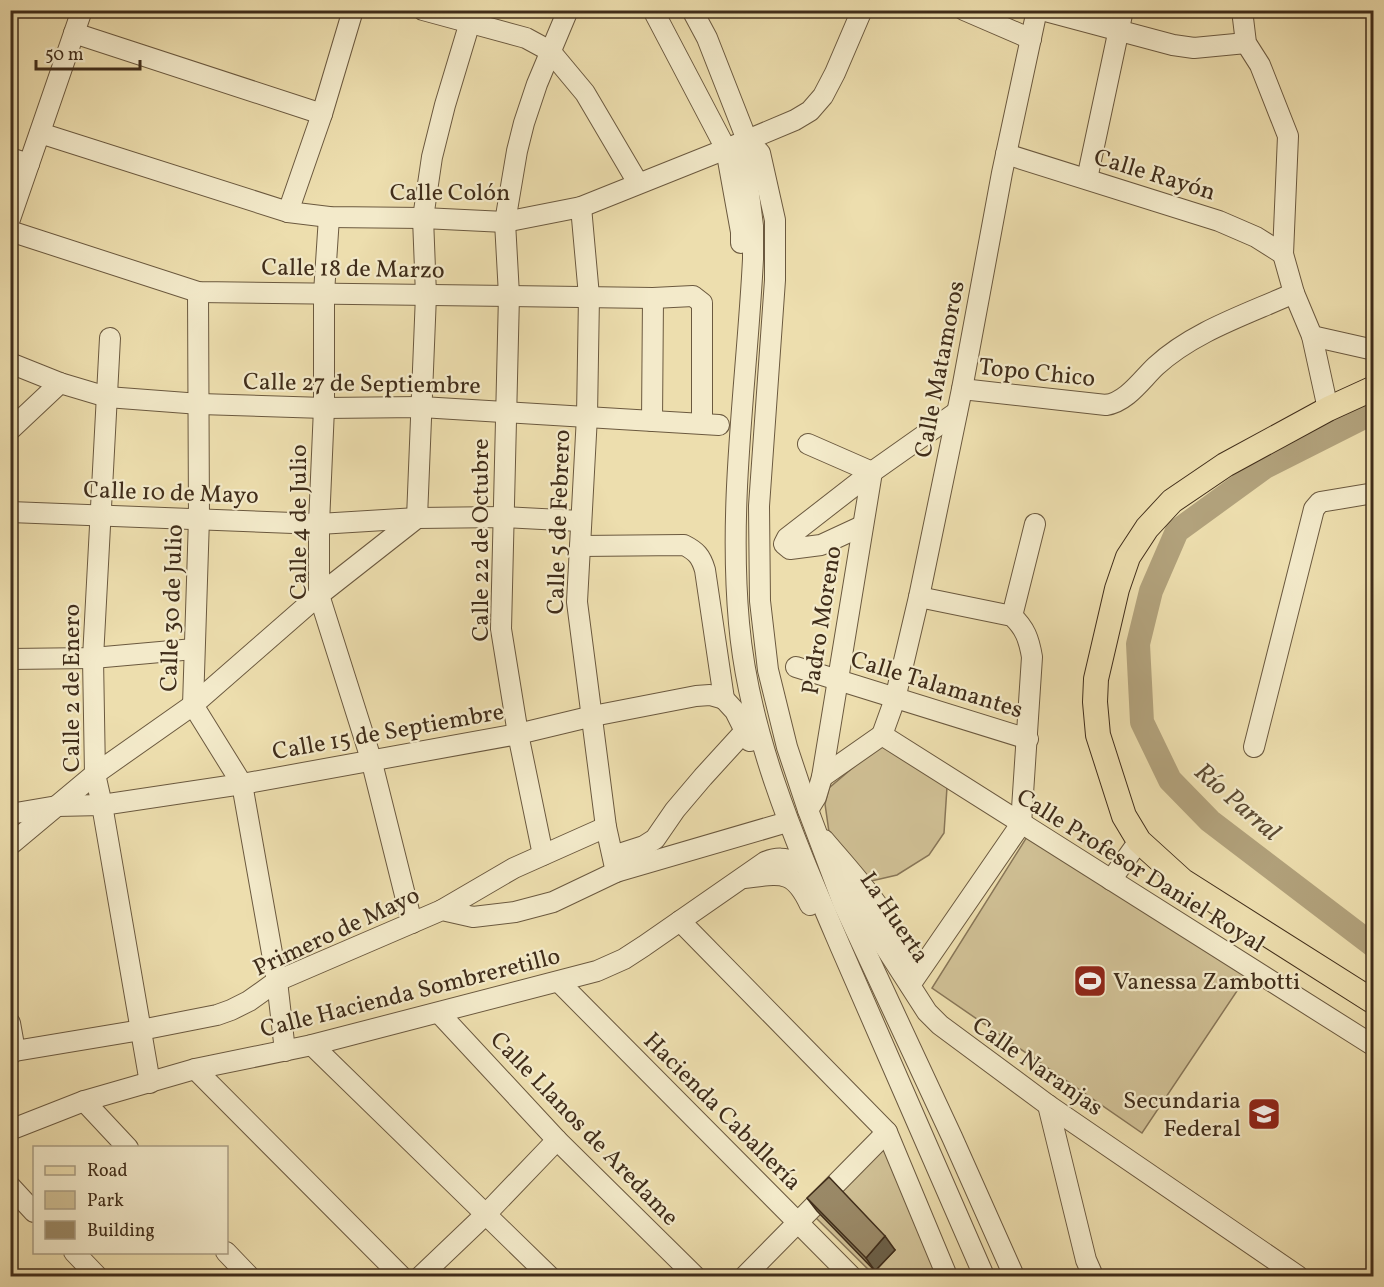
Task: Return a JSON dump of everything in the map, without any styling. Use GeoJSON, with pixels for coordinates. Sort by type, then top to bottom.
{"type":"FeatureCollection","features":[{"type":"Feature","properties":{"kind":"main road"},"geometry":{"type":"LineString","coordinates":[[1374,388],[1328,409],[1226,465],[1172,501],[1147,528],[1128,557],[1117,589],[1096,679],[1095,702],[1098,735],[1125,816],[1139,841],[1184,881],[1374,1002]]}},
{"type":"Feature","properties":{"kind":"street"},"geometry":{"type":"LineString","coordinates":[[10,219],[82,10]]}},
{"type":"Feature","properties":{"kind":"street"},"geometry":{"type":"LineString","coordinates":[[288,212],[353,10]]}},
{"type":"Feature","properties":{"kind":"street"},"geometry":{"type":"LineString","coordinates":[[423,10],[526,38],[550,51],[585,93],[638,183]]}},
{"type":"Feature","properties":{"kind":"street","name":"Calle 22 de Octubre"},"geometry":{"type":"LineString","coordinates":[[543,855],[518,734],[501,628],[509,295],[505,222],[517,151],[528,113],[550,51],[568,10]]}},
{"type":"Feature","properties":{"kind":"street"},"geometry":{"type":"LineString","coordinates":[[653,10],[726,149],[741,232],[742,253]]}},
{"type":"Feature","properties":{"kind":"street"},"geometry":{"type":"LineString","coordinates":[[692,10],[706,38],[747,140],[760,153],[775,220],[775,280],[759,506],[760,601],[768,669],[787,747],[843,903],[1014,1276]]}},
{"type":"Feature","properties":{"kind":"street","name":"Calle Colón"},"geometry":{"type":"LineString","coordinates":[[40,133],[288,212],[330,217],[505,222],[581,207],[795,120],[810,111],[823,96],[862,10]]}},
{"type":"Feature","properties":{"kind":"street"},"geometry":{"type":"LineString","coordinates":[[964,10],[1031,39]]}},
{"type":"Feature","properties":{"kind":"street","name":"Calle Matamoros"},"geometry":{"type":"LineString","coordinates":[[882,735],[895,699],[920,597],[1006,154],[1037,10]]}},
{"type":"Feature","properties":{"kind":"street"},"geometry":{"type":"LineString","coordinates":[[1042,10],[1173,45],[1194,48],[1246,43]]}},
{"type":"Feature","properties":{"kind":"street"},"geometry":{"type":"LineString","coordinates":[[1087,179],[1123,10]]}},
{"type":"Feature","properties":{"kind":"street"},"geometry":{"type":"LineString","coordinates":[[1242,10],[1246,43],[1260,65],[1288,136],[1283,254],[1294,293],[1312,336],[1328,409]]}},
{"type":"Feature","properties":{"kind":"street"},"geometry":{"type":"LineString","coordinates":[[10,845],[94,774],[193,705],[319,595],[417,518],[426,295],[423,218],[432,157],[470,22]]}},
{"type":"Feature","properties":{"kind":"street"},"geometry":{"type":"LineString","coordinates":[[74,33],[321,114]]}},
{"type":"Feature","properties":{"kind":"street"},"geometry":{"type":"LineString","coordinates":[[747,140],[745,161],[753,226],[753,260],[737,476],[735,549],[739,624],[748,690],[764,752],[784,810],[831,925],[984,1276]]}},
{"type":"Feature","properties":{"kind":"street","name":"Calle Rayón"},"geometry":{"type":"LineString","coordinates":[[1006,154],[1219,221],[1256,237],[1283,254]]}},
{"type":"Feature","properties":{"kind":"street"},"geometry":{"type":"LineString","coordinates":[[10,158],[29,164]]}},
{"type":"Feature","properties":{"kind":"street","name":"Calle 5 de Febrero"},"geometry":{"type":"LineString","coordinates":[[581,207],[589,296],[587,416],[577,602],[606,826],[614,864]]}},
{"type":"Feature","properties":{"kind":"street","name":"Calle 4 de Julio"},"geometry":{"type":"LineString","coordinates":[[330,217],[324,293],[324,408],[319,524],[319,595],[371,759],[412,923]]}},
{"type":"Feature","properties":{"kind":"street","name":"Calle 18 de Marzo"},"geometry":{"type":"LineString","coordinates":[[10,231],[198,292],[653,298],[693,296],[702,303],[710,424]]}},
{"type":"Feature","properties":{"kind":"street","name":"Calle 30 de Julio"},"geometry":{"type":"LineString","coordinates":[[198,292],[200,518],[193,705],[242,784],[277,981],[285,1051]]}},
{"type":"Feature","properties":{"kind":"street","name":"Topo Chico"},"geometry":{"type":"LineString","coordinates":[[962,389],[1106,405],[1119,401],[1178,348],[1294,293]]}},
{"type":"Feature","properties":{"kind":"street"},"geometry":{"type":"LineString","coordinates":[[652,421],[653,298]]}},
{"type":"Feature","properties":{"kind":"street"},"geometry":{"type":"LineString","coordinates":[[1312,336],[1374,350]]}},
{"type":"Feature","properties":{"kind":"street","name":"Calle 2 de Enero"},"geometry":{"type":"LineString","coordinates":[[111,338],[93,658],[94,774],[102,805],[150,1083]]}},
{"type":"Feature","properties":{"kind":"street","name":"Calle 27 de Septiembre"},"geometry":{"type":"LineString","coordinates":[[10,363],[60,383],[107,397],[200,404],[324,408],[421,407],[710,424]]}},
{"type":"Feature","properties":{"kind":"street"},"geometry":{"type":"LineString","coordinates":[[10,430],[60,383]]}},
{"type":"Feature","properties":{"kind":"street"},"geometry":{"type":"LineString","coordinates":[[862,526],[820,546],[801,549],[786,547],[784,541],[872,472],[957,412]]}},
{"type":"Feature","properties":{"kind":"street"},"geometry":{"type":"LineString","coordinates":[[808,444],[872,472]]}},
{"type":"Feature","properties":{"kind":"street","name":"Padro Moreno"},"geometry":{"type":"LineString","coordinates":[[808,810],[816,797],[822,777],[872,472]]}},
{"type":"Feature","properties":{"kind":"street"},"geometry":{"type":"LineString","coordinates":[[1254,747],[1314,508],[1320,502],[1374,493]]}},
{"type":"Feature","properties":{"kind":"street","name":"Calle 10 de Mayo"},"geometry":{"type":"LineString","coordinates":[[10,512],[319,524],[504,516],[580,521]]}},
{"type":"Feature","properties":{"kind":"street"},"geometry":{"type":"LineString","coordinates":[[1012,616],[1035,524]]}},
{"type":"Feature","properties":{"kind":"street"},"geometry":{"type":"LineString","coordinates":[[580,546],[684,545],[695,550],[702,559],[705,570],[724,699],[735,711],[745,731],[696,785],[655,840],[633,850],[614,864]]}},
{"type":"Feature","properties":{"kind":"street"},"geometry":{"type":"LineString","coordinates":[[910,985],[1022,824],[1032,657],[1029,640],[1023,626],[1012,616],[920,597]]}},
{"type":"Feature","properties":{"kind":"street"},"geometry":{"type":"LineString","coordinates":[[10,658],[93,658],[194,649]]}},
{"type":"Feature","properties":{"kind":"street","name":"Calle Talamantes"},"geometry":{"type":"LineString","coordinates":[[796,667],[1028,739]]}},
{"type":"Feature","properties":{"kind":"street","name":"Calle 15 de Septiembre"},"geometry":{"type":"LineString","coordinates":[[10,814],[57,806],[102,805],[242,784],[518,734],[592,716],[696,696],[710,695],[724,699]]}},
{"type":"Feature","properties":{"kind":"street","name":"Primero de Mayo"},"geometry":{"type":"LineString","coordinates":[[13,1053],[217,1015],[249,1001],[277,981],[442,909],[473,917],[515,912],[553,902],[614,864],[785,826],[745,731]]}},
{"type":"Feature","properties":{"kind":"street"},"geometry":{"type":"LineString","coordinates":[[822,777],[882,735]]}},
{"type":"Feature","properties":{"kind":"street","name":"Calle Profesor Daniel Royal"},"geometry":{"type":"LineString","coordinates":[[882,735],[1374,1046]]}},
{"type":"Feature","properties":{"kind":"street"},"geometry":{"type":"LineString","coordinates":[[442,909],[514,868],[606,826]]}},
{"type":"Feature","properties":{"kind":"street"},"geometry":{"type":"LineString","coordinates":[[815,830],[860,883],[888,921],[902,947],[910,985]]}},
{"type":"Feature","properties":{"kind":"street"},"geometry":{"type":"LineString","coordinates":[[1112,880],[1139,841]]}},
{"type":"Feature","properties":{"kind":"street","name":"Calle Hacienda Sombreretillo"},"geometry":{"type":"LineString","coordinates":[[10,1130],[84,1101],[195,1069],[312,1045],[597,971],[624,959],[765,862],[785,858],[797,862]]}},
{"type":"Feature","properties":{"kind":"street"},"geometry":{"type":"LineString","coordinates":[[738,879],[770,875],[791,878],[798,883],[817,915],[831,925]]}},
{"type":"Feature","properties":{"kind":"street","name":"La Huerta"},"geometry":{"type":"LineString","coordinates":[[838,878],[849,890],[910,985]]}},
{"type":"Feature","properties":{"kind":"street"},"geometry":{"type":"LineString","coordinates":[[680,921],[886,1132],[947,1276]]}},
{"type":"Feature","properties":{"kind":"street","name":"Hacienda Caballería"},"geometry":{"type":"LineString","coordinates":[[559,982],[850,1276]]}},
{"type":"Feature","properties":{"kind":"street","name":"Calle Naranjas"},"geometry":{"type":"LineString","coordinates":[[910,985],[927,1012],[940,1025],[1270,1268],[1298,1276]]}},
{"type":"Feature","properties":{"kind":"street","name":"Calle Llanos de Aredame"},"geometry":{"type":"LineString","coordinates":[[439,1013],[557,1140],[695,1276]]}},
{"type":"Feature","properties":{"kind":"street"},"geometry":{"type":"LineString","coordinates":[[10,1023],[13,1053]]}},
{"type":"Feature","properties":{"kind":"street"},"geometry":{"type":"LineString","coordinates":[[312,1045],[549,1276]]}},
{"type":"Feature","properties":{"kind":"street"},"geometry":{"type":"LineString","coordinates":[[195,1069],[401,1276]]}},
{"type":"Feature","properties":{"kind":"street"},"geometry":{"type":"LineString","coordinates":[[84,1101],[126,1146]]}},
{"type":"Feature","properties":{"kind":"street"},"geometry":{"type":"LineString","coordinates":[[1048,1105],[1090,1268],[1110,1276]]}},
{"type":"Feature","properties":{"kind":"street"},"geometry":{"type":"LineString","coordinates":[[745,1276],[886,1132]]}},
{"type":"Feature","properties":{"kind":"street"},"geometry":{"type":"LineString","coordinates":[[421,1276],[486,1214],[557,1140]]}},
{"type":"Feature","properties":{"kind":"street"},"geometry":{"type":"LineString","coordinates":[[14,1196],[33,1211]]}},
{"type":"Feature","properties":{"kind":"street"},"geometry":{"type":"LineString","coordinates":[[76,1254],[95,1276]]}},
{"type":"Feature","properties":{"kind":"street"},"geometry":{"type":"LineString","coordinates":[[228,1254],[249,1276]]}},
{"type":"Feature","properties":{"kind":"green space"},"geometry":{"type":"Polygon","coordinates":[[[883,742],[947,787],[944,833],[929,855],[897,875],[863,883],[832,853],[825,804],[829,788],[883,742]]]}},
{"type":"Feature","properties":{"kind":"green space","name":"Vanessa Zambotti"},"geometry":{"type":"Polygon","coordinates":[[[1030,832],[1249,973],[1142,1133],[932,988],[1030,832]]]}},
{"type":"Feature","properties":{"kind":"green space"},"geometry":{"type":"Polygon","coordinates":[[[886,1145],[944,1276],[875,1276],[813,1215],[886,1145]]]}},
{"type":"Feature","properties":{"kind":"building"},"geometry":{"type":"Polygon","coordinates":[[[829,1177],[885,1236],[866,1258],[807,1198],[829,1177]]]}},
{"type":"Feature","properties":{"kind":"waterway","name":"Río Parral"},"geometry":{"type":"LineString","coordinates":[[1374,412],[1265,467],[1177,531],[1151,591],[1138,644],[1142,722],[1170,780],[1210,821],[1374,946]]}},
{"type":"Feature","properties":{"kind":"place","name":"Vanessa Zambotti"},"geometry":{"type":"Point","coordinates":[1090,981]}},
{"type":"Feature","properties":{"kind":"place","name":"Secundaria Federal"},"geometry":{"type":"Point","coordinates":[1264,1114]}}]}
